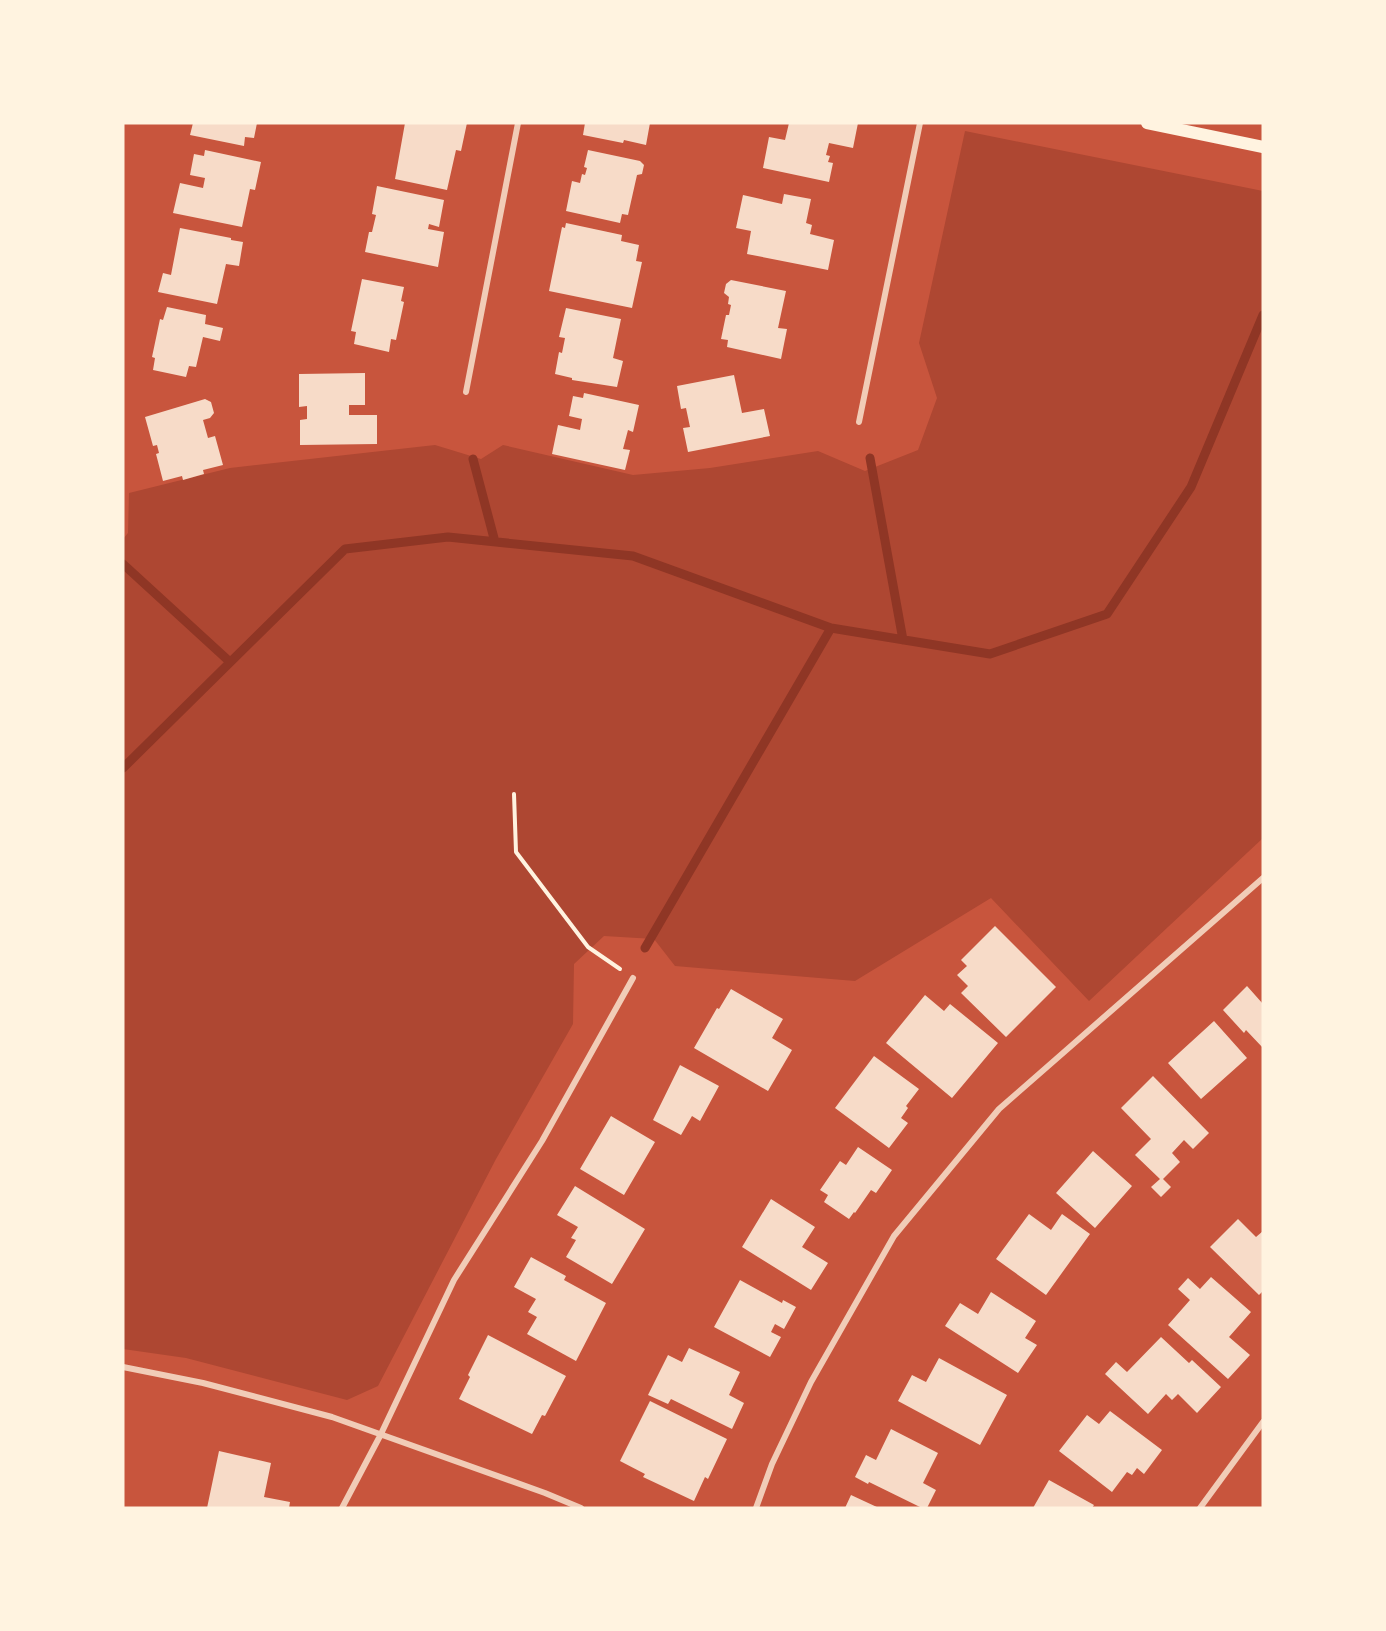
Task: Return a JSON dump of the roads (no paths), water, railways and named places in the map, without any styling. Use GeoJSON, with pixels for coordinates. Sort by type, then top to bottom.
{"type":"FeatureCollection","features":[{"type":"Feature","properties":{"kind":"main road"},"geometry":{"type":"LineString","coordinates":[[1147,123],[1261,147]]}},
{"type":"Feature","properties":{"kind":"street"},"geometry":{"type":"LineString","coordinates":[[466,392],[518,123]]}},
{"type":"Feature","properties":{"kind":"street"},"geometry":{"type":"LineString","coordinates":[[859,422],[920,123]]}},
{"type":"Feature","properties":{"kind":"street"},"geometry":{"type":"LineString","coordinates":[[756,1508],[772,1464],[811,1382],[894,1236],[999,1109],[1263,878]]}},
{"type":"Feature","properties":{"kind":"street"},"geometry":{"type":"LineString","coordinates":[[342,1508],[380,1436],[454,1280],[542,1141],[633,978]]}},
{"type":"Feature","properties":{"kind":"street"},"geometry":{"type":"LineString","coordinates":[[123,1366],[203,1383],[332,1417],[545,1493],[580,1508]]}},
{"type":"Feature","properties":{"kind":"street"},"geometry":{"type":"LineString","coordinates":[[1200,1508],[1263,1422]]}},
{"type":"Feature","properties":{"kind":"waterway"},"geometry":{"type":"LineString","coordinates":[[123,768],[345,549],[448,537],[633,556],[831,628],[990,654],[1107,614],[1191,487],[1263,315]]}},
{"type":"Feature","properties":{"kind":"waterway"},"geometry":{"type":"LineString","coordinates":[[870,458],[903,640]]}},
{"type":"Feature","properties":{"kind":"waterway"},"geometry":{"type":"LineString","coordinates":[[473,459],[495,542]]}},
{"type":"Feature","properties":{"kind":"waterway"},"geometry":{"type":"LineString","coordinates":[[123,564],[230,662]]}},
{"type":"Feature","properties":{"kind":"waterway"},"geometry":{"type":"LineString","coordinates":[[645,948],[831,628]]}}]}
